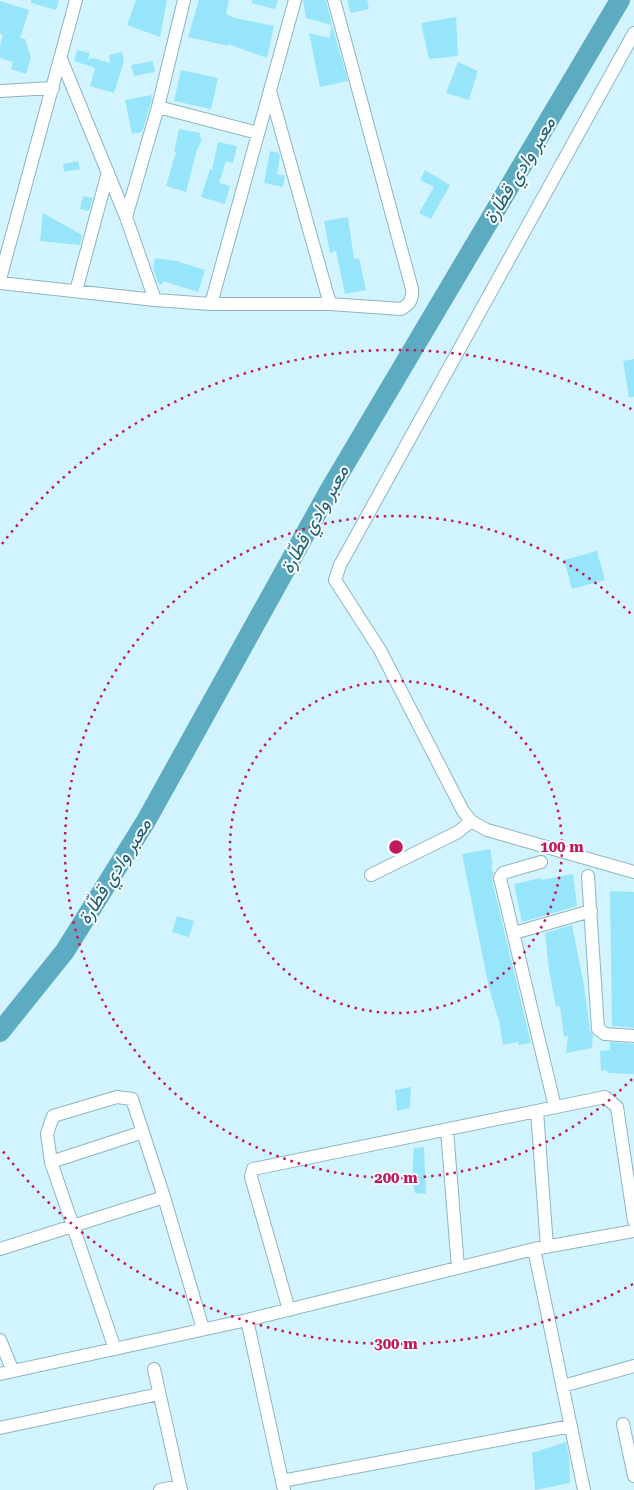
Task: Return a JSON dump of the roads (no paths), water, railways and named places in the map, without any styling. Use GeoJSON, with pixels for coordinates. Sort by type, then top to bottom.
{"type":"FeatureCollection","features":[{"type":"Feature","properties":{"kind":"street"},"geometry":{"type":"LineString","coordinates":[[76,0],[0,281],[155,300],[211,304],[330,304],[401,309],[411,302],[412,295],[334,0]]}},
{"type":"Feature","properties":{"kind":"street"},"geometry":{"type":"LineString","coordinates":[[126,217],[158,107],[184,0]]}},
{"type":"Feature","properties":{"kind":"street"},"geometry":{"type":"LineString","coordinates":[[211,304],[295,0]]}},
{"type":"Feature","properties":{"kind":"street"},"geometry":{"type":"LineString","coordinates":[[634,33],[340,565],[335,580],[380,650],[463,811],[471,821],[487,830],[634,872]]}},
{"type":"Feature","properties":{"kind":"street"},"geometry":{"type":"LineString","coordinates":[[61,59],[126,217],[155,300]]}},
{"type":"Feature","properties":{"kind":"street"},"geometry":{"type":"LineString","coordinates":[[0,91],[53,88]]}},
{"type":"Feature","properties":{"kind":"street"},"geometry":{"type":"LineString","coordinates":[[270,91],[330,304]]}},
{"type":"Feature","properties":{"kind":"street"},"geometry":{"type":"LineString","coordinates":[[158,107],[258,133]]}},
{"type":"Feature","properties":{"kind":"street"},"geometry":{"type":"LineString","coordinates":[[76,291],[108,172]]}},
{"type":"Feature","properties":{"kind":"street"},"geometry":{"type":"LineString","coordinates":[[371,874],[458,832],[471,821]]}},
{"type":"Feature","properties":{"kind":"street"},"geometry":{"type":"LineString","coordinates":[[541,862],[503,873],[500,878],[555,1108]]}},
{"type":"Feature","properties":{"kind":"street"},"geometry":{"type":"LineString","coordinates":[[588,876],[598,1029],[605,1034],[634,1036]]}},
{"type":"Feature","properties":{"kind":"street"},"geometry":{"type":"LineString","coordinates":[[514,933],[591,911]]}},
{"type":"Feature","properties":{"kind":"street"},"geometry":{"type":"LineString","coordinates":[[115,1349],[51,1162],[47,1134],[53,1116],[117,1097],[132,1099],[204,1329]]}},
{"type":"Feature","properties":{"kind":"street"},"geometry":{"type":"LineString","coordinates":[[289,1310],[252,1177],[253,1169],[605,1097],[617,1107],[628,1139],[634,1221]]}},
{"type":"Feature","properties":{"kind":"street"},"geometry":{"type":"LineString","coordinates":[[537,1111],[547,1247]]}},
{"type":"Feature","properties":{"kind":"street"},"geometry":{"type":"LineString","coordinates":[[447,1130],[458,1268]]}},
{"type":"Feature","properties":{"kind":"street"},"geometry":{"type":"LineString","coordinates":[[51,1162],[143,1132]]}},
{"type":"Feature","properties":{"kind":"street"},"geometry":{"type":"LineString","coordinates":[[0,1249],[164,1197]]}},
{"type":"Feature","properties":{"kind":"street"},"geometry":{"type":"LineString","coordinates":[[0,1374],[247,1320],[547,1247],[634,1231]]}},
{"type":"Feature","properties":{"kind":"street"},"geometry":{"type":"LineString","coordinates":[[534,1250],[584,1490]]}},
{"type":"Feature","properties":{"kind":"street"},"geometry":{"type":"LineString","coordinates":[[247,1320],[283,1486],[571,1426]]}},
{"type":"Feature","properties":{"kind":"street"},"geometry":{"type":"LineString","coordinates":[[0,1340],[13,1371]]}},
{"type":"Feature","properties":{"kind":"street"},"geometry":{"type":"LineString","coordinates":[[563,1386],[634,1366]]}},
{"type":"Feature","properties":{"kind":"street"},"geometry":{"type":"LineString","coordinates":[[154,1369],[180,1488],[160,1490]]}},
{"type":"Feature","properties":{"kind":"street"},"geometry":{"type":"LineString","coordinates":[[0,1428],[159,1394]]}},
{"type":"Feature","properties":{"kind":"street"},"geometry":{"type":"LineString","coordinates":[[623,1424],[634,1476]]}},
{"type":"Feature","properties":{"kind":"waterway","name":"معبر وادي قطّارة"},"geometry":{"type":"LineString","coordinates":[[0,1032],[65,951],[146,821],[329,491],[620,0]]}}]}
